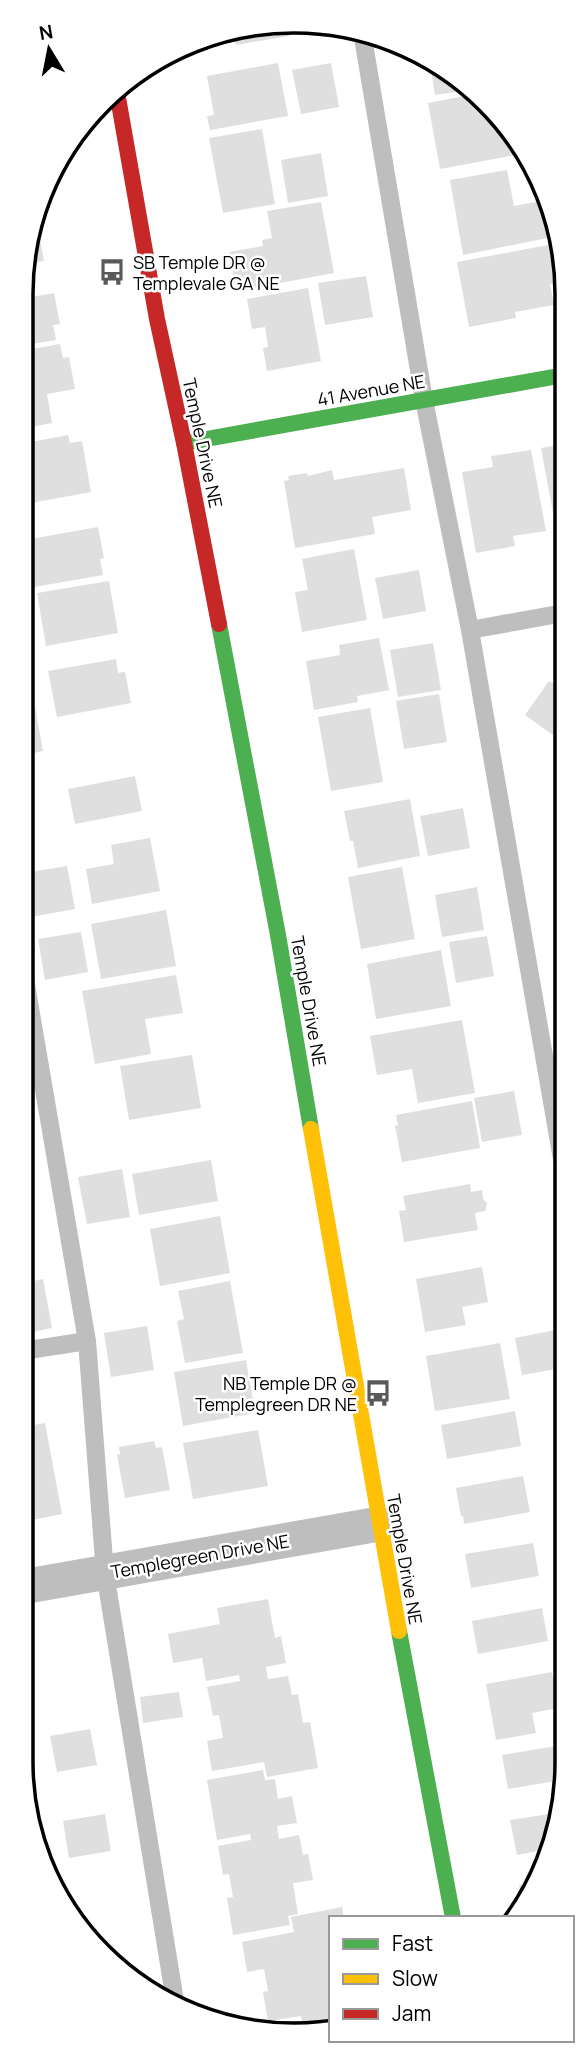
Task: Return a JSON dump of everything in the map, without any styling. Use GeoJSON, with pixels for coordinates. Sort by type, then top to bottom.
{"type":"FeatureCollection","features":[{"type":"Feature","properties":{"kind":"street","name":"Temple Drive NE"},"geometry":{"type":"LineString","coordinates":[[119,101],[157,319],[184,443],[278,935],[379,1524],[453,1916]]}},
{"type":"Feature","properties":{"kind":"street","name":"41 Avenue NE"},"geometry":{"type":"LineString","coordinates":[[184,443],[555,377]]}},
{"type":"Feature","properties":{"kind":"street","name":"Templegreen Drive NE"},"geometry":{"type":"LineString","coordinates":[[33,1585],[379,1524]]}},
{"type":"Feature","properties":{"kind":"lane"},"geometry":{"type":"LineString","coordinates":[[364,43],[424,400],[470,630],[555,1119]]}},
{"type":"Feature","properties":{"kind":"lane"},"geometry":{"type":"LineString","coordinates":[[470,630],[555,615]]}},
{"type":"Feature","properties":{"kind":"lane"},"geometry":{"type":"LineString","coordinates":[[33,1026],[87,1341],[105,1573],[174,1993]]}},
{"type":"Feature","properties":{"kind":"lane"},"geometry":{"type":"LineString","coordinates":[[33,1349],[87,1341]]}},
{"type":"Feature","properties":{"kind":"building"},"geometry":{"type":"Polygon","coordinates":[[[288,33],[289,36],[236,45],[235,40],[260,35],[288,33]]]}},
{"type":"Feature","properties":{"kind":"building"},"geometry":{"type":"Polygon","coordinates":[[[278,63],[288,116],[210,130],[207,116],[214,115],[207,76],[278,63]]]}},
{"type":"Feature","properties":{"kind":"building"},"geometry":{"type":"Polygon","coordinates":[[[331,63],[339,107],[301,114],[292,70],[331,63]]]}},
{"type":"Feature","properties":{"kind":"building"},"geometry":{"type":"Polygon","coordinates":[[[431,72],[458,92],[435,95],[431,72]]]}},
{"type":"Feature","properties":{"kind":"building"},"geometry":{"type":"Polygon","coordinates":[[[464,96],[490,122],[515,155],[440,169],[428,103],[464,96]]]}},
{"type":"Feature","properties":{"kind":"building"},"geometry":{"type":"Polygon","coordinates":[[[262,129],[275,204],[223,213],[209,138],[262,129]]]}},
{"type":"Feature","properties":{"kind":"building"},"geometry":{"type":"Polygon","coordinates":[[[321,153],[328,196],[288,203],[281,160],[321,153]]]}},
{"type":"Feature","properties":{"kind":"building"},"geometry":{"type":"Polygon","coordinates":[[[507,170],[514,206],[538,202],[549,238],[463,255],[450,180],[507,170]]]}},
{"type":"Feature","properties":{"kind":"building"},"geometry":{"type":"Polygon","coordinates":[[[321,202],[334,273],[236,291],[229,252],[263,246],[262,240],[272,238],[267,211],[321,202]]]}},
{"type":"Feature","properties":{"kind":"building"},"geometry":{"type":"Polygon","coordinates":[[[40,237],[44,261],[35,263],[40,237]]]}},
{"type":"Feature","properties":{"kind":"building"},"geometry":{"type":"Polygon","coordinates":[[[550,245],[554,283],[550,284],[554,305],[515,312],[516,318],[469,327],[457,262],[550,245]]]}},
{"type":"Feature","properties":{"kind":"building"},"geometry":{"type":"Polygon","coordinates":[[[366,276],[373,317],[325,325],[318,283],[366,276]]]}},
{"type":"Feature","properties":{"kind":"building"},"geometry":{"type":"Polygon","coordinates":[[[308,288],[321,361],[267,371],[263,348],[268,347],[265,327],[252,329],[247,299],[308,288]]]}},
{"type":"Feature","properties":{"kind":"building"},"geometry":{"type":"Polygon","coordinates":[[[54,293],[60,324],[53,325],[56,340],[33,344],[33,297],[54,293]]]}},
{"type":"Feature","properties":{"kind":"building"},"geometry":{"type":"Polygon","coordinates":[[[60,344],[63,358],[69,357],[75,389],[47,394],[52,423],[33,427],[33,349],[60,344]]]}},
{"type":"Feature","properties":{"kind":"building"},"geometry":{"type":"Polygon","coordinates":[[[68,435],[70,443],[82,441],[91,492],[33,503],[33,442],[68,435]]]}},
{"type":"Feature","properties":{"kind":"building"},"geometry":{"type":"Polygon","coordinates":[[[555,446],[555,524],[541,448],[555,446]]]}},
{"type":"Feature","properties":{"kind":"building"},"geometry":{"type":"Polygon","coordinates":[[[531,450],[546,531],[513,536],[515,546],[476,553],[462,472],[493,467],[491,456],[531,450]]]}},
{"type":"Feature","properties":{"kind":"building"},"geometry":{"type":"Polygon","coordinates":[[[404,468],[411,510],[372,517],[375,534],[295,548],[284,481],[289,480],[288,476],[307,473],[308,476],[332,470],[334,480],[404,468]]]}},
{"type":"Feature","properties":{"kind":"building"},"geometry":{"type":"Polygon","coordinates":[[[98,527],[104,558],[100,559],[103,575],[33,587],[33,539],[98,527]]]}},
{"type":"Feature","properties":{"kind":"building"},"geometry":{"type":"Polygon","coordinates":[[[354,549],[367,620],[302,632],[295,592],[308,590],[302,559],[354,549]]]}},
{"type":"Feature","properties":{"kind":"building"},"geometry":{"type":"Polygon","coordinates":[[[419,570],[426,611],[383,619],[375,578],[419,570]]]}},
{"type":"Feature","properties":{"kind":"building"},"geometry":{"type":"Polygon","coordinates":[[[109,581],[118,633],[46,646],[37,593],[109,581]]]}},
{"type":"Feature","properties":{"kind":"building"},"geometry":{"type":"Polygon","coordinates":[[[379,638],[389,690],[357,696],[358,702],[314,710],[306,661],[340,655],[339,645],[379,638]]]}},
{"type":"Feature","properties":{"kind":"building"},"geometry":{"type":"Polygon","coordinates":[[[433,643],[441,690],[398,697],[390,650],[433,643]]]}},
{"type":"Feature","properties":{"kind":"building"},"geometry":{"type":"Polygon","coordinates":[[[116,659],[118,673],[125,672],[131,703],[57,717],[48,671],[116,659]]]}},
{"type":"Feature","properties":{"kind":"building"},"geometry":{"type":"Polygon","coordinates":[[[549,681],[555,684],[555,737],[525,715],[549,681]]]}},
{"type":"Feature","properties":{"kind":"building"},"geometry":{"type":"Polygon","coordinates":[[[439,694],[447,742],[404,749],[396,701],[439,694]]]}},
{"type":"Feature","properties":{"kind":"building"},"geometry":{"type":"Polygon","coordinates":[[[33,707],[43,751],[33,753],[33,707]]]}},
{"type":"Feature","properties":{"kind":"building"},"geometry":{"type":"Polygon","coordinates":[[[370,708],[383,782],[331,791],[318,717],[370,708]]]}},
{"type":"Feature","properties":{"kind":"building"},"geometry":{"type":"Polygon","coordinates":[[[135,776],[142,811],[75,824],[68,789],[135,776]]]}},
{"type":"Feature","properties":{"kind":"building"},"geometry":{"type":"Polygon","coordinates":[[[410,799],[420,856],[358,868],[344,811],[410,799]]]}},
{"type":"Feature","properties":{"kind":"building"},"geometry":{"type":"Polygon","coordinates":[[[463,808],[470,848],[428,856],[420,816],[463,808]]]}},
{"type":"Feature","properties":{"kind":"building"},"geometry":{"type":"Polygon","coordinates":[[[150,838],[160,891],[92,904],[86,869],[114,864],[111,845],[150,838]]]}},
{"type":"Feature","properties":{"kind":"building"},"geometry":{"type":"Polygon","coordinates":[[[67,866],[75,909],[33,917],[33,872],[67,866]]]}},
{"type":"Feature","properties":{"kind":"building"},"geometry":{"type":"Polygon","coordinates":[[[402,867],[415,939],[361,949],[348,877],[402,867]]]}},
{"type":"Feature","properties":{"kind":"building"},"geometry":{"type":"Polygon","coordinates":[[[477,887],[484,930],[442,937],[435,895],[477,887]]]}},
{"type":"Feature","properties":{"kind":"building"},"geometry":{"type":"Polygon","coordinates":[[[166,910],[176,966],[101,979],[91,924],[166,910]]]}},
{"type":"Feature","properties":{"kind":"building"},"geometry":{"type":"Polygon","coordinates":[[[81,932],[88,972],[45,980],[38,939],[81,932]]]}},
{"type":"Feature","properties":{"kind":"building"},"geometry":{"type":"Polygon","coordinates":[[[487,936],[494,976],[456,983],[449,942],[487,936]]]}},
{"type":"Feature","properties":{"kind":"building"},"geometry":{"type":"Polygon","coordinates":[[[441,950],[451,1006],[376,1019],[367,964],[441,950]]]}},
{"type":"Feature","properties":{"kind":"building"},"geometry":{"type":"Polygon","coordinates":[[[176,975],[183,1013],[145,1019],[151,1054],[95,1064],[82,991],[176,975]]]}},
{"type":"Feature","properties":{"kind":"building"},"geometry":{"type":"Polygon","coordinates":[[[462,1020],[475,1093],[418,1103],[412,1069],[377,1075],[370,1036],[462,1020]]]}},
{"type":"Feature","properties":{"kind":"building"},"geometry":{"type":"Polygon","coordinates":[[[192,1055],[201,1108],[129,1120],[120,1066],[192,1055]]]}},
{"type":"Feature","properties":{"kind":"building"},"geometry":{"type":"Polygon","coordinates":[[[514,1091],[522,1135],[482,1142],[474,1098],[514,1091]]]}},
{"type":"Feature","properties":{"kind":"building"},"geometry":{"type":"Polygon","coordinates":[[[472,1101],[480,1148],[402,1162],[395,1126],[398,1125],[396,1115],[472,1101]]]}},
{"type":"Feature","properties":{"kind":"building"},"geometry":{"type":"Polygon","coordinates":[[[211,1160],[218,1201],[139,1215],[132,1174],[211,1160]]]}},
{"type":"Feature","properties":{"kind":"building"},"geometry":{"type":"Polygon","coordinates":[[[122,1169],[130,1217],[87,1224],[78,1177],[122,1169]]]}},
{"type":"Feature","properties":{"kind":"building"},"geometry":{"type":"Polygon","coordinates":[[[470,1184],[471,1192],[482,1190],[483,1199],[487,1203],[485,1211],[475,1213],[478,1230],[404,1242],[399,1211],[406,1210],[403,1196],[470,1184]]]}},
{"type":"Feature","properties":{"kind":"building"},"geometry":{"type":"Polygon","coordinates":[[[220,1216],[230,1273],[160,1286],[150,1229],[220,1216]]]}},
{"type":"Feature","properties":{"kind":"building"},"geometry":{"type":"Polygon","coordinates":[[[482,1267],[488,1302],[462,1307],[466,1325],[425,1332],[416,1279],[482,1267]]]}},
{"type":"Feature","properties":{"kind":"building"},"geometry":{"type":"Polygon","coordinates":[[[43,1279],[52,1328],[33,1332],[33,1281],[43,1279]]]}},
{"type":"Feature","properties":{"kind":"building"},"geometry":{"type":"Polygon","coordinates":[[[230,1281],[243,1353],[185,1363],[177,1321],[184,1319],[178,1291],[230,1281]]]}},
{"type":"Feature","properties":{"kind":"building"},"geometry":{"type":"Polygon","coordinates":[[[147,1326],[154,1370],[111,1377],[104,1333],[147,1326]]]}},
{"type":"Feature","properties":{"kind":"building"},"geometry":{"type":"Polygon","coordinates":[[[555,1330],[555,1369],[522,1375],[515,1338],[555,1330]]]}},
{"type":"Feature","properties":{"kind":"building"},"geometry":{"type":"Polygon","coordinates":[[[500,1343],[510,1399],[435,1411],[426,1356],[500,1343]]]}},
{"type":"Feature","properties":{"kind":"building"},"geometry":{"type":"Polygon","coordinates":[[[246,1360],[255,1413],[183,1426],[174,1372],[246,1360]]]}},
{"type":"Feature","properties":{"kind":"building"},"geometry":{"type":"Polygon","coordinates":[[[515,1411],[521,1446],[447,1459],[441,1425],[515,1411]]]}},
{"type":"Feature","properties":{"kind":"building"},"geometry":{"type":"Polygon","coordinates":[[[45,1423],[62,1514],[33,1520],[33,1425],[45,1423]]]}},
{"type":"Feature","properties":{"kind":"building"},"geometry":{"type":"Polygon","coordinates":[[[258,1430],[268,1486],[193,1499],[183,1443],[258,1430]]]}},
{"type":"Feature","properties":{"kind":"building"},"geometry":{"type":"Polygon","coordinates":[[[154,1441],[156,1448],[162,1447],[170,1490],[125,1498],[117,1455],[120,1454],[119,1447],[154,1441]]]}},
{"type":"Feature","properties":{"kind":"building"},"geometry":{"type":"Polygon","coordinates":[[[523,1476],[530,1512],[464,1524],[456,1488],[523,1476]]]}},
{"type":"Feature","properties":{"kind":"building"},"geometry":{"type":"Polygon","coordinates":[[[533,1543],[539,1576],[471,1588],[465,1554],[533,1543]]]}},
{"type":"Feature","properties":{"kind":"building"},"geometry":{"type":"Polygon","coordinates":[[[268,1599],[275,1638],[281,1636],[286,1663],[266,1667],[268,1679],[288,1676],[292,1695],[298,1694],[303,1723],[310,1722],[318,1768],[267,1777],[264,1762],[212,1771],[207,1741],[223,1738],[219,1715],[213,1716],[207,1687],[240,1681],[239,1675],[206,1681],[202,1658],[173,1663],[168,1634],[220,1624],[217,1608],[268,1599]]]}},
{"type":"Feature","properties":{"kind":"building"},"geometry":{"type":"Polygon","coordinates":[[[542,1608],[548,1641],[478,1654],[472,1621],[542,1608]]]}},
{"type":"Feature","properties":{"kind":"building"},"geometry":{"type":"Polygon","coordinates":[[[552,1672],[555,1709],[532,1713],[536,1733],[496,1740],[486,1684],[552,1672]]]}},
{"type":"Feature","properties":{"kind":"building"},"geometry":{"type":"Polygon","coordinates":[[[179,1692],[183,1717],[143,1723],[140,1697],[179,1692]]]}},
{"type":"Feature","properties":{"kind":"building"},"geometry":{"type":"Polygon","coordinates":[[[90,1729],[97,1765],[57,1772],[50,1736],[90,1729]]]}},
{"type":"Feature","properties":{"kind":"building"},"geometry":{"type":"Polygon","coordinates":[[[555,1746],[554,1781],[508,1789],[502,1755],[555,1746]]]}},
{"type":"Feature","properties":{"kind":"building"},"geometry":{"type":"Polygon","coordinates":[[[263,1770],[265,1780],[275,1779],[278,1799],[292,1796],[297,1823],[277,1826],[279,1839],[299,1835],[303,1855],[308,1854],[313,1880],[293,1883],[298,1914],[288,1916],[290,1925],[233,1935],[227,1898],[233,1897],[229,1874],[223,1875],[218,1846],[251,1840],[250,1834],[217,1840],[207,1780],[263,1770]]]}},
{"type":"Feature","properties":{"kind":"building"},"geometry":{"type":"Polygon","coordinates":[[[105,1814],[111,1851],[69,1858],[63,1821],[105,1814]]]}},
{"type":"Feature","properties":{"kind":"building"},"geometry":{"type":"Polygon","coordinates":[[[550,1814],[539,1851],[517,1855],[510,1820],[550,1814]]]}},
{"type":"Feature","properties":{"kind":"building"},"geometry":{"type":"Polygon","coordinates":[[[342,1907],[344,1916],[329,1916],[329,2021],[293,2023],[302,2021],[301,2016],[268,2021],[263,1992],[268,1991],[264,1969],[247,1972],[242,1942],[294,1932],[291,1917],[342,1907]]]}},
{"type":"Feature","properties":{"kind":"traffic: fast"},"geometry":{"type":"LineString","coordinates":[[184,443],[555,377]]}},
{"type":"Feature","properties":{"kind":"traffic: fast"},"geometry":{"type":"LineString","coordinates":[[219,624],[278,935],[311,1129]]}},
{"type":"Feature","properties":{"kind":"traffic: fast"},"geometry":{"type":"LineString","coordinates":[[399,1631],[453,1916]]}},
{"type":"Feature","properties":{"kind":"traffic: slow"},"geometry":{"type":"LineString","coordinates":[[311,1129],[399,1631]]}},
{"type":"Feature","properties":{"kind":"traffic: jam"},"geometry":{"type":"LineString","coordinates":[[119,101],[157,319],[219,624]]}},
{"type":"Feature","properties":{"kind":"place","name":"SB Temple DR @ Templevale GA NE"},"geometry":{"type":"Point","coordinates":[112,272]}},
{"type":"Feature","properties":{"kind":"place","name":"NB Temple DR @ Templegreen DR NE"},"geometry":{"type":"Point","coordinates":[378,1393]}}]}
